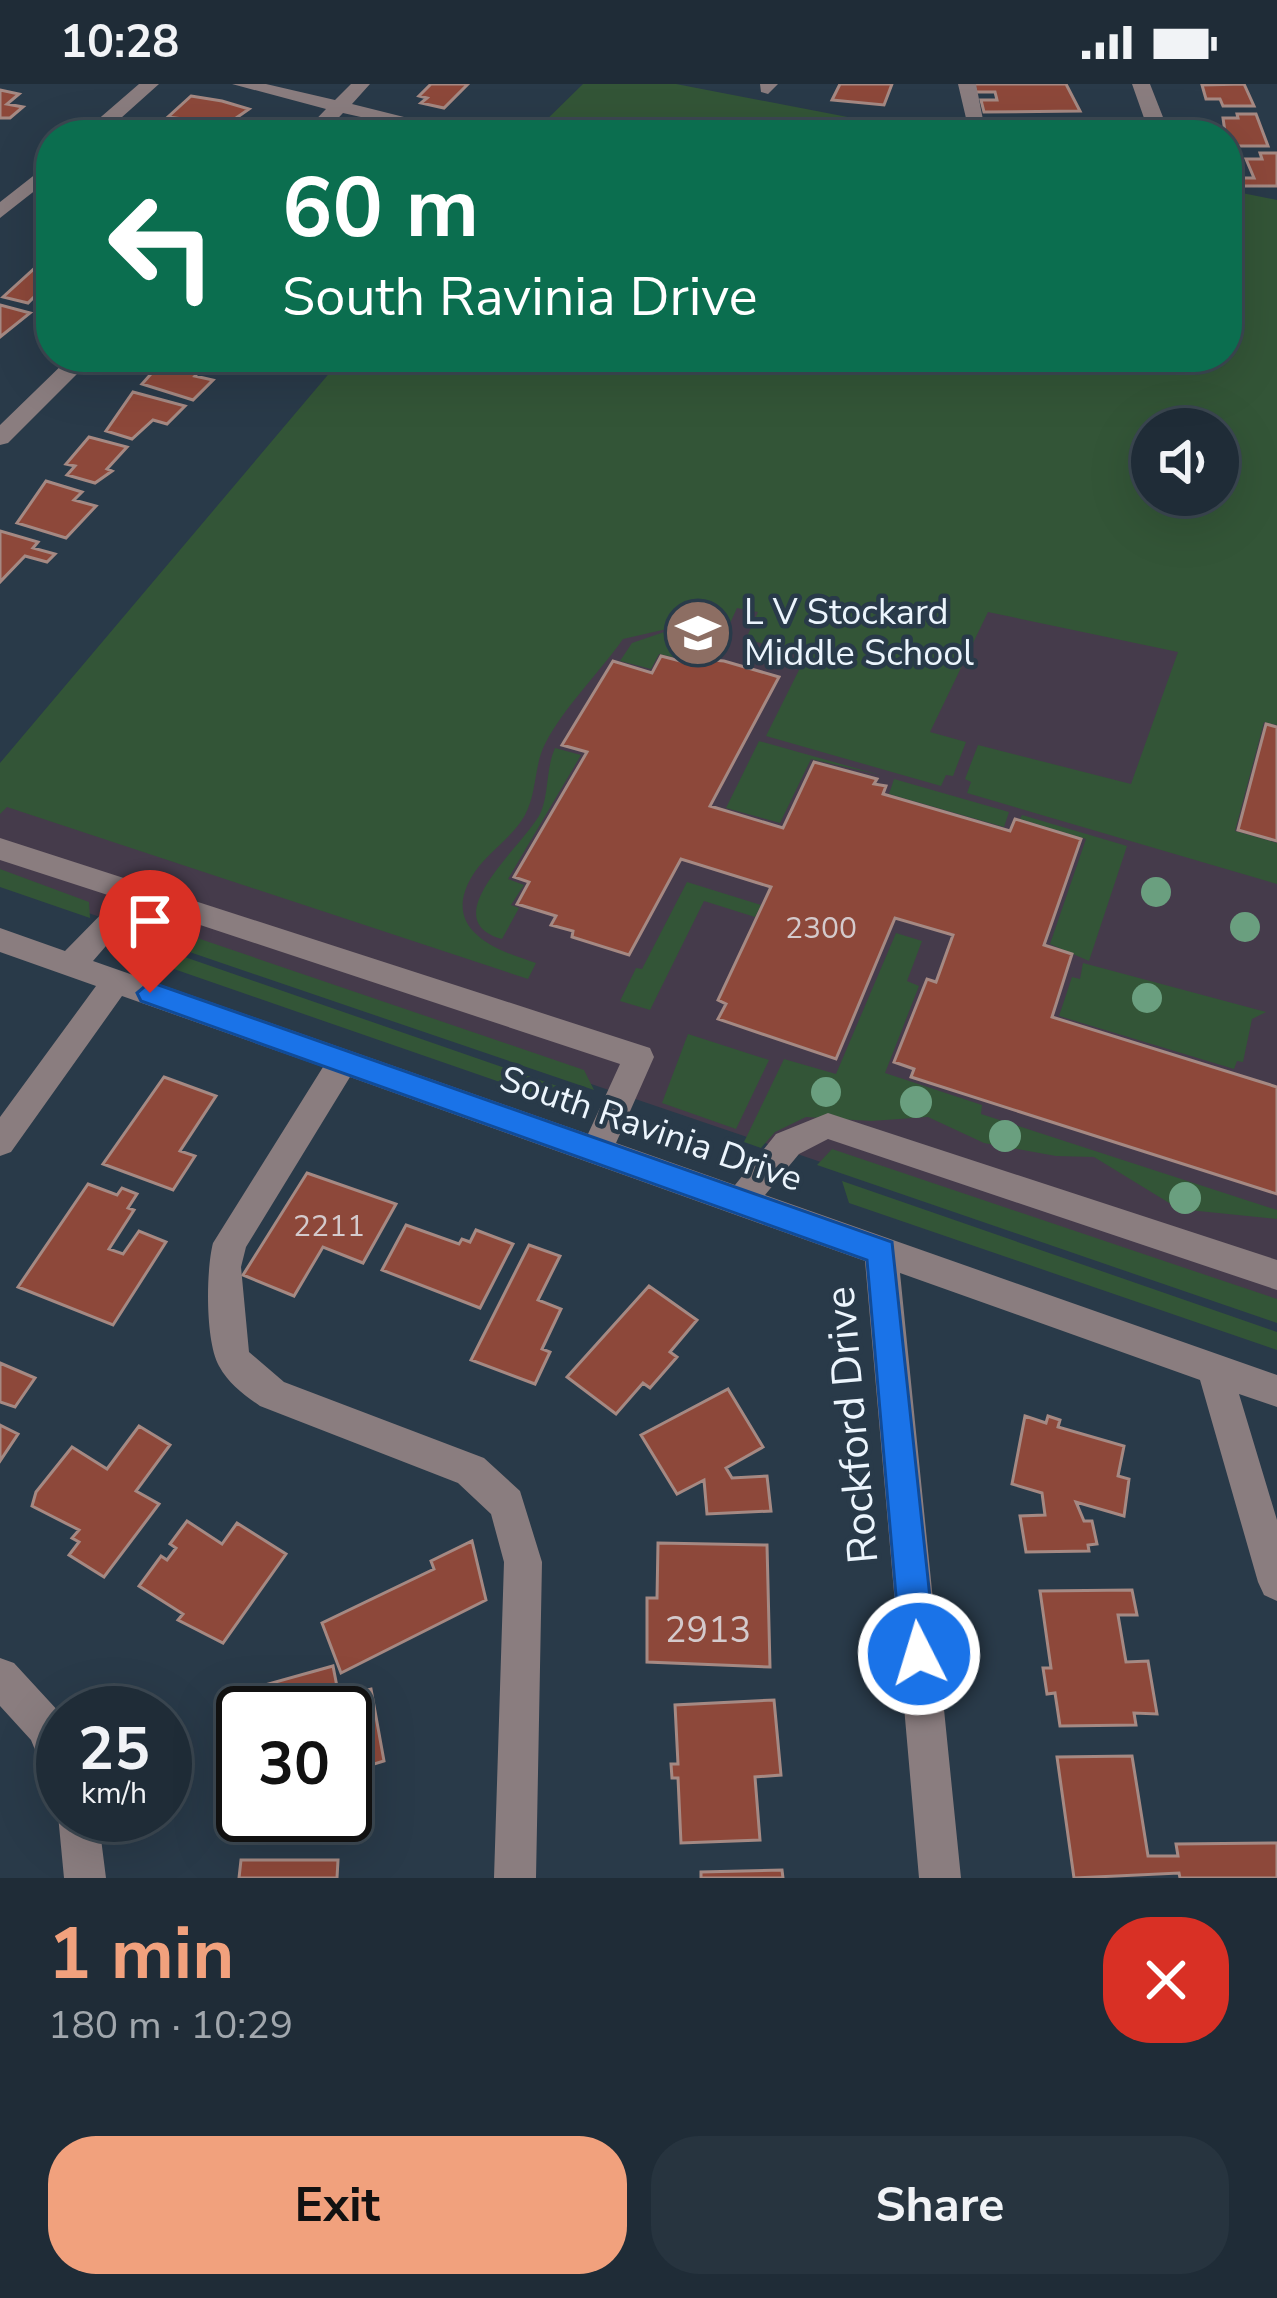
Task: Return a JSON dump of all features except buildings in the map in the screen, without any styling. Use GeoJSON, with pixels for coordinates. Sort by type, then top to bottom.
{"type":"FeatureCollection","features":[{"type":"Feature","properties":{"kind":"street"},"geometry":{"type":"LineString","coordinates":[[108,120],[150,84]]}},
{"type":"Feature","properties":{"kind":"street"},"geometry":{"type":"LineString","coordinates":[[241,84],[398,120]]}},
{"type":"Feature","properties":{"kind":"street"},"geometry":{"type":"LineString","coordinates":[[326,120],[361,84]]}},
{"type":"Feature","properties":{"kind":"street"},"geometry":{"type":"LineString","coordinates":[[968,84],[977,120]]}},
{"type":"Feature","properties":{"kind":"street"},"geometry":{"type":"LineString","coordinates":[[1142,84],[1155,120]]}},
{"type":"Feature","properties":{"kind":"street"},"geometry":{"type":"LineString","coordinates":[[0,212],[36,181]]}},
{"type":"Feature","properties":{"kind":"street"},"geometry":{"type":"LineString","coordinates":[[0,438],[68,372]]}},
{"type":"Feature","properties":{"kind":"street"},"geometry":{"type":"LineString","coordinates":[[0,849],[639,1057],[596,1150]]}},
{"type":"Feature","properties":{"kind":"street"},"geometry":{"type":"LineString","coordinates":[[71,964],[121,908],[155,899]]}},
{"type":"Feature","properties":{"kind":"street","name":"South Ravinia Drive"},"geometry":{"type":"LineString","coordinates":[[0,940],[1277,1391]]}},
{"type":"Feature","properties":{"kind":"street"},"geometry":{"type":"LineString","coordinates":[[0,1142],[116,981]]}},
{"type":"Feature","properties":{"kind":"street"},"geometry":{"type":"LineString","coordinates":[[343,1061],[230,1244],[222,1291],[232,1357],[246,1376],[272,1394],[471,1470],[507,1504],[523,1562],[514,1878]]}},
{"type":"Feature","properties":{"kind":"street"},"geometry":{"type":"LineString","coordinates":[[741,1202],[788,1141],[804,1129],[828,1126],[1277,1275]]}},
{"type":"Feature","properties":{"kind":"street","name":"Rockford Drive"},"geometry":{"type":"LineString","coordinates":[[881,1251],[940,1878]]}},
{"type":"Feature","properties":{"kind":"street"},"geometry":{"type":"LineString","coordinates":[[1214,1369],[1277,1582]]}},
{"type":"Feature","properties":{"kind":"street"},"geometry":{"type":"LineString","coordinates":[[0,1677],[36,1716]]}},
{"type":"Feature","properties":{"kind":"street"},"geometry":{"type":"LineString","coordinates":[[81,1842],[85,1878]]}},
{"type":"Feature","properties":{"kind":"shaded area","name":"L V Stockard Middle School"},"geometry":{"type":"Polygon","coordinates":[[[1277,211],[1277,1317],[0,883],[0,771],[1183,372],[1242,372],[1242,313],[1277,211]]]}},
{"type":"Feature","properties":{"kind":"green space"},"geometry":{"type":"Polygon","coordinates":[[[583,84],[676,84],[863,120],[546,120],[583,84]]]}},
{"type":"Feature","properties":{"kind":"green space"},"geometry":{"type":"Polygon","coordinates":[[[1242,193],[1277,200],[1277,725],[1264,722],[1235,831],[1277,843],[1277,884],[967,793],[971,782],[965,779],[978,745],[1131,784],[1178,652],[988,612],[930,732],[966,742],[953,776],[946,775],[941,786],[766,736],[806,656],[746,639],[758,612],[737,608],[726,632],[693,623],[623,639],[553,730],[541,752],[525,815],[476,869],[464,896],[463,912],[478,936],[536,963],[528,979],[7,807],[0,814],[0,763],[330,372],[1242,372],[1242,193]]]}},
{"type":"Feature","properties":{"kind":"green space"},"geometry":{"type":"Polygon","coordinates":[[[667,631],[721,639],[710,658],[700,655],[695,662],[659,654],[651,669],[620,661],[632,643],[667,631]]]}},
{"type":"Feature","properties":{"kind":"green space"},"geometry":{"type":"Polygon","coordinates":[[[759,741],[880,775],[811,759],[780,823],[726,808],[759,741]]]}},
{"type":"Feature","properties":{"kind":"green space"},"geometry":{"type":"Polygon","coordinates":[[[555,748],[581,755],[508,879],[524,885],[511,905],[519,908],[502,939],[483,929],[476,915],[479,898],[541,812],[555,748]]]}},
{"type":"Feature","properties":{"kind":"green space"},"geometry":{"type":"Polygon","coordinates":[[[894,779],[1009,812],[1004,827],[889,794],[894,779]]]}},
{"type":"Feature","properties":{"kind":"green space"},"geometry":{"type":"Polygon","coordinates":[[[1022,815],[1127,846],[1089,961],[1050,944],[1086,839],[1020,819],[1022,815]]]}},
{"type":"Feature","properties":{"kind":"green space"},"geometry":{"type":"Polygon","coordinates":[[[0,869],[89,902],[90,918],[0,887],[0,869]]]}},
{"type":"Feature","properties":{"kind":"green space"},"geometry":{"type":"Polygon","coordinates":[[[687,882],[761,905],[755,917],[704,901],[650,1010],[620,1001],[636,968],[642,969],[687,882]]]}},
{"type":"Feature","properties":{"kind":"green space"},"geometry":{"type":"Polygon","coordinates":[[[159,925],[584,1070],[594,1090],[134,933],[159,925]]]}},
{"type":"Feature","properties":{"kind":"green space"},"geometry":{"type":"Polygon","coordinates":[[[896,933],[922,941],[907,981],[919,986],[885,1073],[982,1105],[981,1114],[1277,1210],[1277,1219],[1179,1209],[1094,1157],[1056,1156],[984,1143],[928,1117],[871,1121],[806,1117],[775,1132],[761,1148],[744,1142],[784,1059],[836,1074],[896,933]]]}},
{"type":"Feature","properties":{"kind":"green space"},"geometry":{"type":"Polygon","coordinates":[[[179,955],[580,1094],[563,1104],[171,968],[179,955]]]}},
{"type":"Feature","properties":{"kind":"green space"},"geometry":{"type":"Polygon","coordinates":[[[1083,963],[1266,1012],[1252,1019],[1243,1062],[1237,1061],[1234,1069],[1059,1016],[1072,977],[1080,979],[1083,963]]]}},
{"type":"Feature","properties":{"kind":"green space"},"geometry":{"type":"Polygon","coordinates":[[[688,1034],[769,1060],[736,1129],[662,1103],[688,1034]]]}},
{"type":"Feature","properties":{"kind":"green space"},"geometry":{"type":"Polygon","coordinates":[[[832,1149],[1277,1299],[1277,1323],[817,1165],[832,1149]]]}},
{"type":"Feature","properties":{"kind":"green space"},"geometry":{"type":"Polygon","coordinates":[[[842,1181],[1277,1332],[1277,1350],[849,1203],[842,1181]]]}},
{"type":"Feature","properties":{"kind":"place","name":"L V Stockard Middle School"},"geometry":{"type":"Point","coordinates":[698,633]}},
{"type":"Feature","properties":{"kind":"route"},"geometry":{"type":"LineString","coordinates":[[150,993],[881,1251],[919,1654]]}}]}
